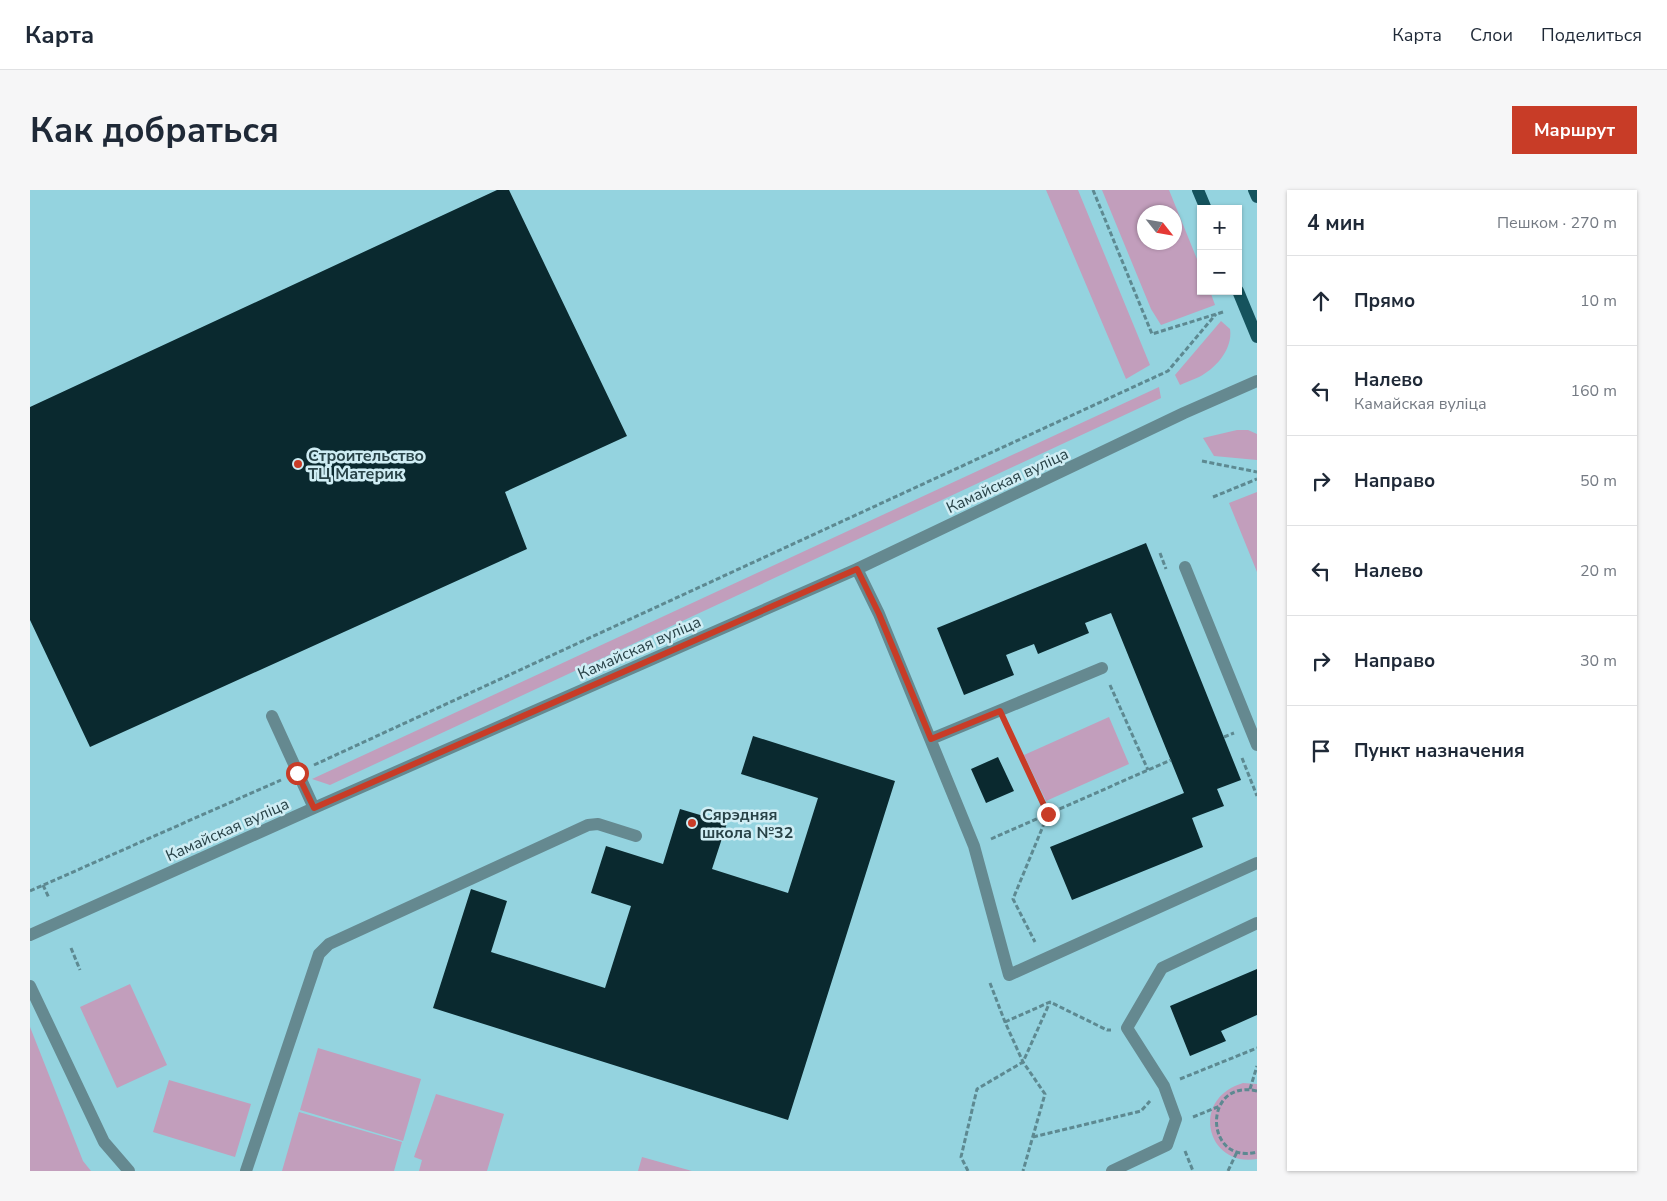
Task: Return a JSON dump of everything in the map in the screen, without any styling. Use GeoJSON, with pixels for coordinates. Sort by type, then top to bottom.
{"type":"FeatureCollection","features":[{"type":"Feature","properties":{"kind":"main road"},"geometry":{"type":"LineString","coordinates":[[1198,190],[1204,205]]}},
{"type":"Feature","properties":{"kind":"main road"},"geometry":{"type":"LineString","coordinates":[[1254,190],[1257,197]]}},
{"type":"Feature","properties":{"kind":"main road"},"geometry":{"type":"LineString","coordinates":[[1240,295],[1257,337]]}},
{"type":"Feature","properties":{"kind":"street","name":"Камайская вуліца"},"geometry":{"type":"LineString","coordinates":[[30,935],[857,569],[1257,381]]}},
{"type":"Feature","properties":{"kind":"street"},"geometry":{"type":"LineString","coordinates":[[1186,567],[1257,745]]}},
{"type":"Feature","properties":{"kind":"street"},"geometry":{"type":"LineString","coordinates":[[857,569],[879,614],[974,846],[1009,975],[1257,863]]}},
{"type":"Feature","properties":{"kind":"street"},"geometry":{"type":"LineString","coordinates":[[931,739],[1102,668]]}},
{"type":"Feature","properties":{"kind":"street"},"geometry":{"type":"LineString","coordinates":[[272,716],[314,808]]}},
{"type":"Feature","properties":{"kind":"street"},"geometry":{"type":"LineString","coordinates":[[246,1171],[319,954],[328,944],[588,825],[598,824],[636,836]]}},
{"type":"Feature","properties":{"kind":"street"},"geometry":{"type":"LineString","coordinates":[[1112,1171],[1167,1145],[1176,1119],[1164,1086],[1127,1028],[1162,968],[1257,923]]}},
{"type":"Feature","properties":{"kind":"street"},"geometry":{"type":"LineString","coordinates":[[30,986],[104,1142],[129,1171]]}},
{"type":"Feature","properties":{"kind":"path"},"geometry":{"type":"LineString","coordinates":[[1094,190],[1152,334],[1224,312]]}},
{"type":"Feature","properties":{"kind":"path"},"geometry":{"type":"LineString","coordinates":[[30,891],[297,773],[1168,371],[1216,314]]}},
{"type":"Feature","properties":{"kind":"path"},"geometry":{"type":"LineString","coordinates":[[1202,461],[1257,472]]}},
{"type":"Feature","properties":{"kind":"path"},"geometry":{"type":"LineString","coordinates":[[1213,497],[1257,478]]}},
{"type":"Feature","properties":{"kind":"path"},"geometry":{"type":"LineString","coordinates":[[1102,668],[1148,770]]}},
{"type":"Feature","properties":{"kind":"path"},"geometry":{"type":"LineString","coordinates":[[1000,711],[1048,814],[1013,899],[1034,942],[1043,939]]}},
{"type":"Feature","properties":{"kind":"path"},"geometry":{"type":"LineString","coordinates":[[974,846],[1170,760]]}},
{"type":"Feature","properties":{"kind":"path"},"geometry":{"type":"LineString","coordinates":[[43,885],[49,898]]}},
{"type":"Feature","properties":{"kind":"path"},"geometry":{"type":"LineString","coordinates":[[71,948],[80,970]]}},
{"type":"Feature","properties":{"kind":"path"},"geometry":{"type":"LineString","coordinates":[[1009,975],[990,982],[1004,1022],[1023,1062],[1045,1094],[1023,1171]]}},
{"type":"Feature","properties":{"kind":"path"},"geometry":{"type":"LineString","coordinates":[[1004,1022],[1050,1002],[1107,1030],[1127,1028]]}},
{"type":"Feature","properties":{"kind":"path"},"geometry":{"type":"LineString","coordinates":[[968,1171],[961,1157],[976,1089],[1023,1062],[1050,1002]]}},
{"type":"Feature","properties":{"kind":"path"},"geometry":{"type":"LineString","coordinates":[[1033,1137],[1141,1111],[1164,1086],[1257,1048]]}},
{"type":"Feature","properties":{"kind":"path"},"geometry":{"type":"LineString","coordinates":[[1250,1089],[1257,1066]]}},
{"type":"Feature","properties":{"kind":"path"},"geometry":{"type":"LineString","coordinates":[[1257,1091],[1250,1089],[1240,1090],[1230,1094],[1222,1102],[1215,1122],[1217,1132],[1222,1141],[1230,1148],[1237,1152],[1250,1154],[1257,1152]]}},
{"type":"Feature","properties":{"kind":"path"},"geometry":{"type":"LineString","coordinates":[[1191,1125],[1193,1117],[1220,1106]]}},
{"type":"Feature","properties":{"kind":"path"},"geometry":{"type":"LineString","coordinates":[[1228,1171],[1237,1152]]}},
{"type":"Feature","properties":{"kind":"shaded area"},"geometry":{"type":"Polygon","coordinates":[[[1046,190],[1078,190],[1150,365],[1126,379],[1046,190]]]}},
{"type":"Feature","properties":{"kind":"shaded area"},"geometry":{"type":"Polygon","coordinates":[[[1102,190],[1169,190],[1175,205],[1137,205],[1137,250],[1182,250],[1182,222],[1197,259],[1197,295],[1211,295],[1215,305],[1161,325],[1151,309],[1102,190]]]}},
{"type":"Feature","properties":{"kind":"shaded area"},"geometry":{"type":"Polygon","coordinates":[[[1221,321],[1230,329],[1229,344],[1226,351],[1211,369],[1197,378],[1180,385],[1175,375],[1221,321]]]}},
{"type":"Feature","properties":{"kind":"shaded area"},"geometry":{"type":"Polygon","coordinates":[[[1159,387],[1161,398],[330,785],[312,779],[1159,387]]]}},
{"type":"Feature","properties":{"kind":"shaded area"},"geometry":{"type":"Polygon","coordinates":[[[1237,430],[1248,430],[1257,434],[1257,460],[1214,456],[1203,438],[1237,430]]]}},
{"type":"Feature","properties":{"kind":"shaded area"},"geometry":{"type":"Polygon","coordinates":[[[1257,492],[1257,572],[1229,503],[1257,492]]]}},
{"type":"Feature","properties":{"kind":"shaded area"},"geometry":{"type":"Polygon","coordinates":[[[1109,717],[1129,764],[1046,801],[1024,755],[1109,717]]]}},
{"type":"Feature","properties":{"kind":"shaded area"},"geometry":{"type":"Polygon","coordinates":[[[130,984],[167,1065],[117,1088],[80,1007],[130,984]]]}},
{"type":"Feature","properties":{"kind":"shaded area"},"geometry":{"type":"Polygon","coordinates":[[[30,1027],[83,1161],[91,1171],[30,1171],[30,1027]]]}},
{"type":"Feature","properties":{"kind":"shaded area"},"geometry":{"type":"Polygon","coordinates":[[[318,1048],[421,1079],[403,1141],[300,1110],[318,1048]]]}},
{"type":"Feature","properties":{"kind":"shaded area"},"geometry":{"type":"Polygon","coordinates":[[[169,1080],[251,1104],[235,1157],[153,1132],[169,1080]]]}},
{"type":"Feature","properties":{"kind":"shaded area"},"geometry":{"type":"Polygon","coordinates":[[[1243,1083],[1257,1084],[1257,1159],[1240,1159],[1226,1153],[1216,1143],[1211,1130],[1211,1116],[1215,1103],[1226,1091],[1243,1083]]]}},
{"type":"Feature","properties":{"kind":"shaded area"},"geometry":{"type":"Polygon","coordinates":[[[436,1094],[504,1114],[487,1171],[419,1171],[422,1160],[414,1157],[436,1094]]]}},
{"type":"Feature","properties":{"kind":"shaded area"},"geometry":{"type":"Polygon","coordinates":[[[299,1112],[402,1142],[394,1171],[282,1171],[299,1112]]]}},
{"type":"Feature","properties":{"kind":"shaded area"},"geometry":{"type":"Polygon","coordinates":[[[642,1157],[692,1171],[638,1171],[642,1157]]]}},
{"type":"Feature","properties":{"kind":"building","name":"Строительство ТЦ Материк"},"geometry":{"type":"Polygon","coordinates":[[[497,190],[509,190],[627,436],[505,492],[527,549],[90,747],[30,620],[30,407],[497,190]]]}},
{"type":"Feature","properties":{"kind":"building"},"geometry":{"type":"Polygon","coordinates":[[[1146,543],[1241,780],[1217,789],[1224,806],[1192,818],[1203,847],[1072,900],[1050,847],[1184,793],[1111,613],[1085,623],[1089,633],[1038,654],[1034,644],[1006,655],[1014,675],[964,695],[937,628],[1146,543]]]}},
{"type":"Feature","properties":{"kind":"building"},"geometry":{"type":"Polygon","coordinates":[[[753,736],[895,781],[788,1120],[433,1008],[471,889],[507,901],[491,952],[605,988],[631,906],[591,893],[606,846],[663,864],[680,809],[727,823],[712,869],[788,893],[818,798],[741,774],[753,736]]]}},
{"type":"Feature","properties":{"kind":"building"},"geometry":{"type":"Polygon","coordinates":[[[998,757],[1014,791],[986,803],[971,769],[998,757]]]}},
{"type":"Feature","properties":{"kind":"building"},"geometry":{"type":"Polygon","coordinates":[[[1257,969],[1257,1015],[1221,1031],[1226,1041],[1190,1056],[1170,1006],[1257,969]]]}},
{"type":"Feature","properties":{"kind":"place","name":"Строительство ТЦ Материк"},"geometry":{"type":"Point","coordinates":[298,464]}},
{"type":"Feature","properties":{"kind":"place","name":"Сярэдняя школа №32"},"geometry":{"type":"Point","coordinates":[692,823]}},
{"type":"Feature","properties":{"kind":"route"},"geometry":{"type":"LineString","coordinates":[[297,773],[314,808],[857,569],[879,614],[931,739],[1000,711],[1048,814]]}}]}
